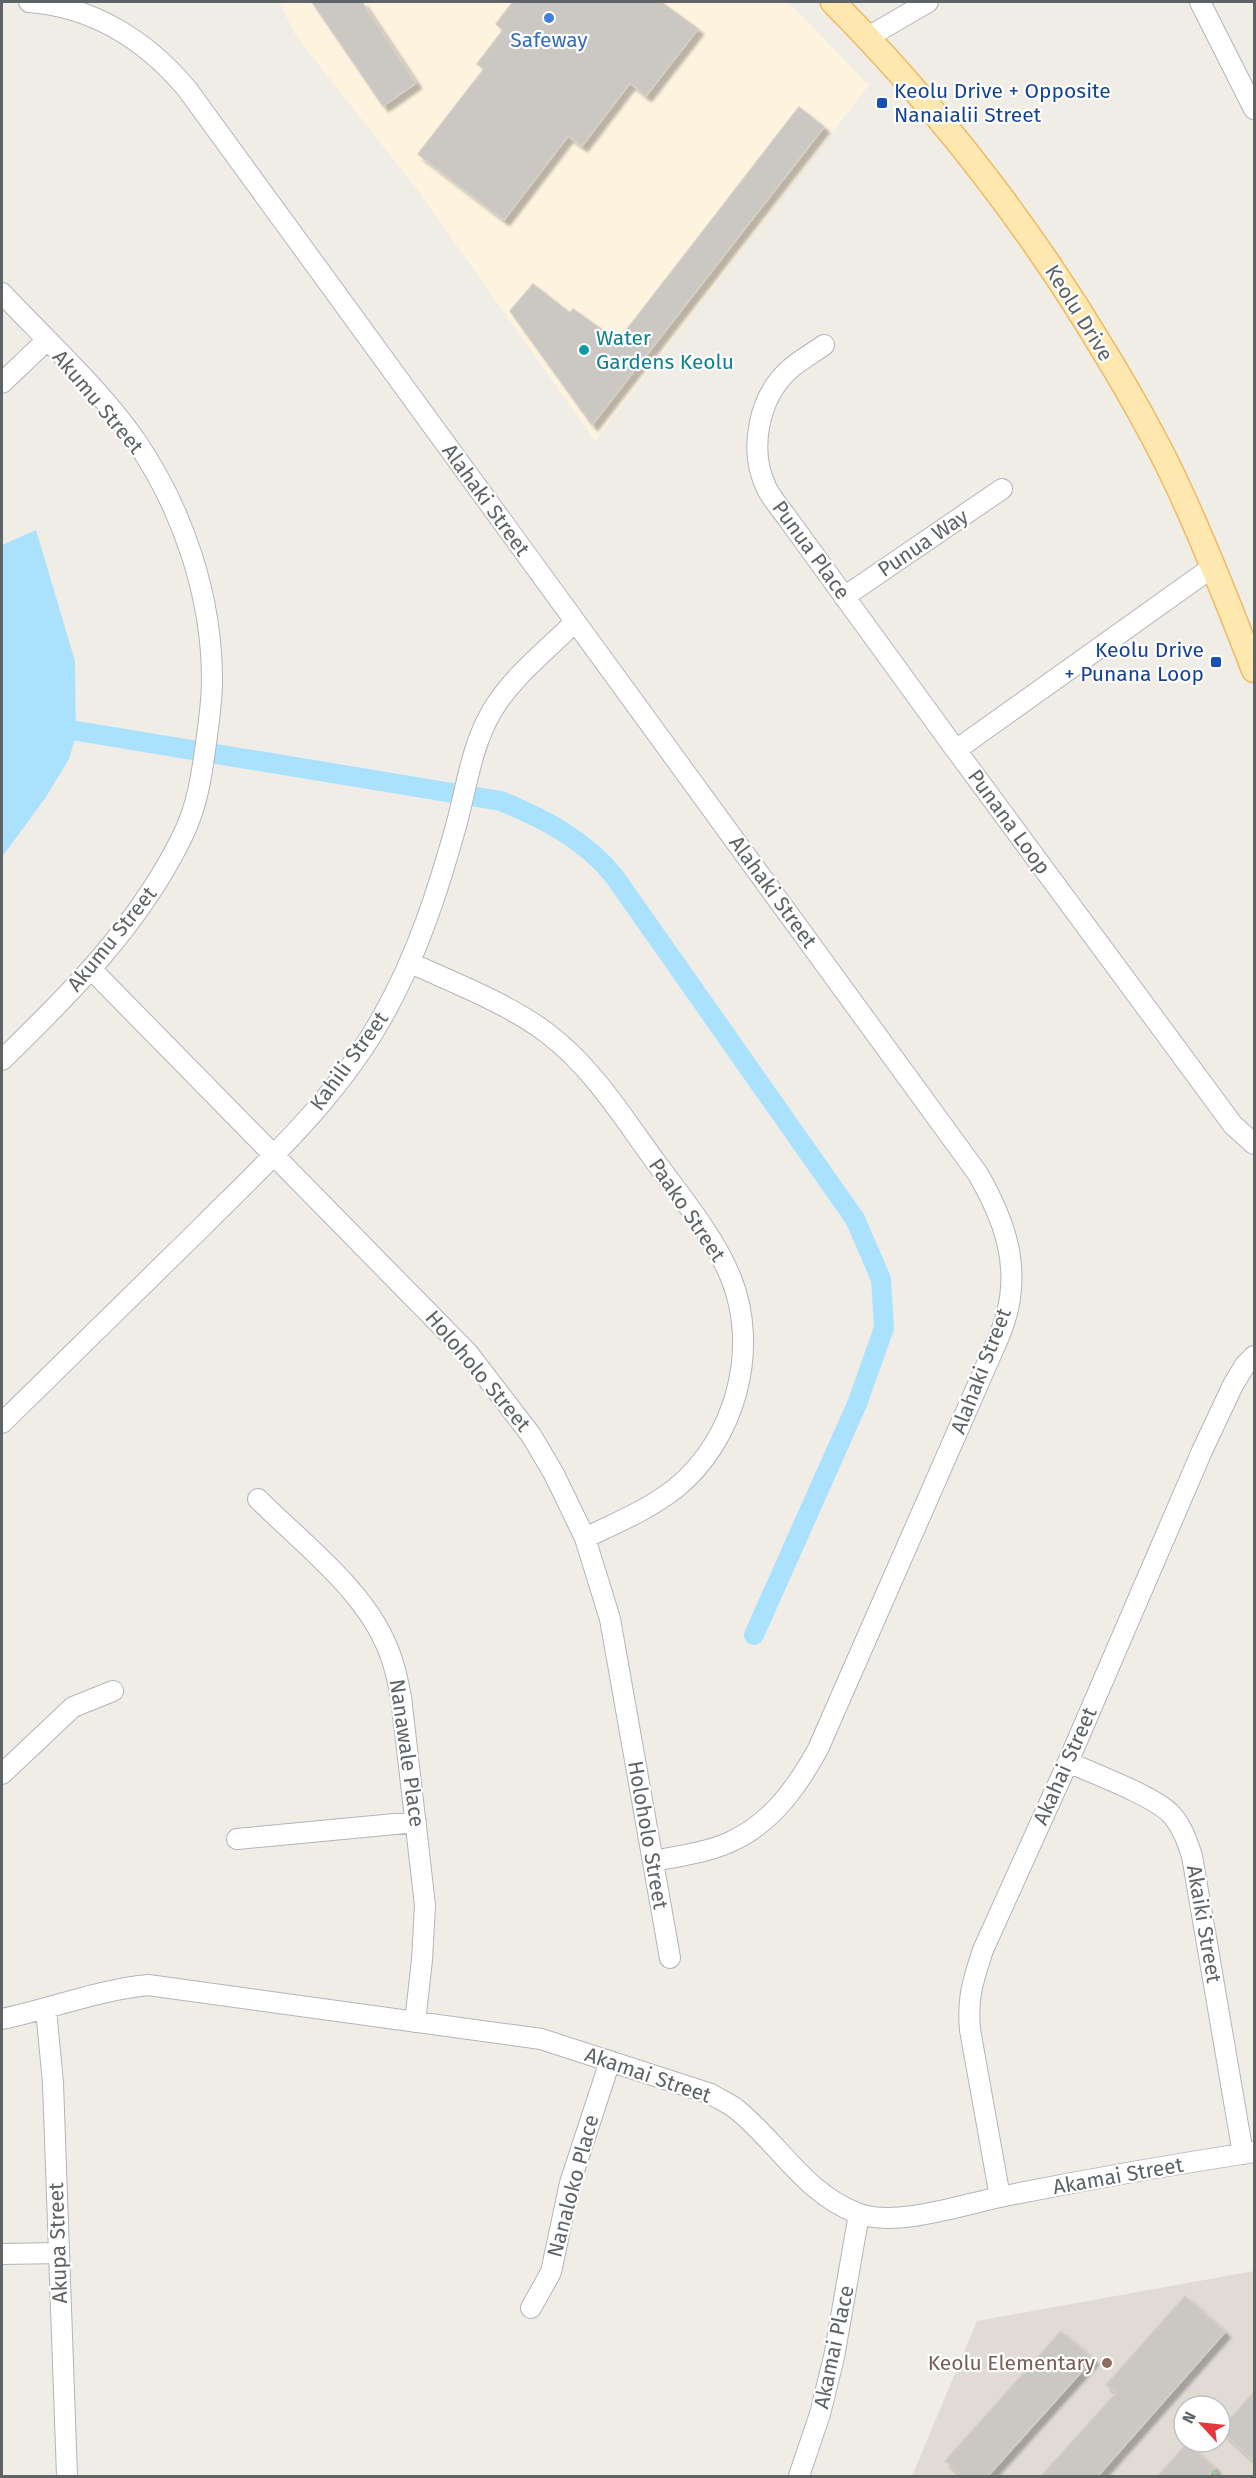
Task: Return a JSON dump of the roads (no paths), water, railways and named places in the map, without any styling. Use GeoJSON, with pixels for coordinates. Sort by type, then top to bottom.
{"type":"FeatureCollection","features":[{"type":"Feature","properties":{"kind":"main road","name":"Keolu Drive"},"geometry":{"type":"LineString","coordinates":[[832,2],[868,37],[951,131],[1017,218],[1076,304],[1138,408],[1174,476],[1214,566],[1254,670]]}},
{"type":"Feature","properties":{"kind":"street","name":"Alahaki Street"},"geometry":{"type":"LineString","coordinates":[[28,2],[51,3],[106,22],[131,36],[173,72],[978,1174],[1002,1219],[1010,1248],[1011,1280],[1008,1312],[818,1749],[800,1781],[778,1808],[755,1827],[730,1842],[653,1862]]}},
{"type":"Feature","properties":{"kind":"street"},"geometry":{"type":"LineString","coordinates":[[868,37],[928,2]]}},
{"type":"Feature","properties":{"kind":"street"},"geometry":{"type":"LineString","coordinates":[[1200,2],[1254,109]]}},
{"type":"Feature","properties":{"kind":"street","name":"Akumu Street"},"geometry":{"type":"LineString","coordinates":[[2,294],[100,397],[135,441],[166,492],[197,570],[207,618],[212,679],[203,767],[195,800],[184,833],[158,882],[129,925],[92,970],[2,1060]]}},
{"type":"Feature","properties":{"kind":"street"},"geometry":{"type":"LineString","coordinates":[[2,383],[46,341]]}},
{"type":"Feature","properties":{"kind":"street","name":"Punua Place"},"geometry":{"type":"LineString","coordinates":[[824,345],[789,369],[771,392],[760,417],[758,442],[760,467],[767,489],[956,750]]}},
{"type":"Feature","properties":{"kind":"street","name":"Punua Way"},"geometry":{"type":"LineString","coordinates":[[844,597],[1002,489]]}},
{"type":"Feature","properties":{"kind":"street","name":"Punana Loop"},"geometry":{"type":"LineString","coordinates":[[1214,566],[956,750],[1233,1125],[1254,1144]]}},
{"type":"Feature","properties":{"kind":"street","name":"Kahili Street"},"geometry":{"type":"LineString","coordinates":[[2,1423],[274,1155],[324,1100],[357,1058],[383,1016],[411,963],[456,825],[479,735],[494,708],[518,678],[575,622]]}},
{"type":"Feature","properties":{"kind":"street","name":"Paako Street"},"geometry":{"type":"LineString","coordinates":[[411,963],[519,1014],[548,1034],[584,1065],[711,1241],[731,1279],[740,1311],[743,1343],[739,1382],[728,1416],[712,1447],[677,1487],[648,1508],[585,1538]]}},
{"type":"Feature","properties":{"kind":"street","name":"Holoholo Street"},"geometry":{"type":"LineString","coordinates":[[92,970],[468,1353],[531,1435],[554,1474],[585,1538],[610,1618],[670,1958]]}},
{"type":"Feature","properties":{"kind":"street","name":"Akahai Street"},"geometry":{"type":"LineString","coordinates":[[1000,2197],[970,2030],[968,2005],[983,1950],[1068,1762],[1202,1451],[1233,1385],[1245,1365],[1254,1356]]}},
{"type":"Feature","properties":{"kind":"street","name":"Nanawale Place"},"geometry":{"type":"LineString","coordinates":[[258,1500],[364,1606],[383,1638],[394,1665],[401,1697],[425,1905],[415,2022]]}},
{"type":"Feature","properties":{"kind":"street"},"geometry":{"type":"LineString","coordinates":[[2,1774],[73,1707],[112,1691]]}},
{"type":"Feature","properties":{"kind":"street","name":"Akaiki Street"},"geometry":{"type":"LineString","coordinates":[[1068,1762],[1154,1802],[1171,1814],[1183,1831],[1192,1856],[1249,2153]]}},
{"type":"Feature","properties":{"kind":"street"},"geometry":{"type":"LineString","coordinates":[[237,1839],[416,1822]]}},
{"type":"Feature","properties":{"kind":"street","name":"Akamai Street"},"geometry":{"type":"LineString","coordinates":[[2,2019],[121,1988],[148,1985],[541,2039],[711,2094],[734,2107],[809,2185],[827,2198],[859,2214],[894,2218],[919,2216],[1000,2197],[1249,2153]]}},
{"type":"Feature","properties":{"kind":"street","name":"Akupa Street"},"geometry":{"type":"LineString","coordinates":[[46,2009],[52,2083],[67,2476]]}},
{"type":"Feature","properties":{"kind":"street","name":"Nanaloko Place"},"geometry":{"type":"LineString","coordinates":[[531,2308],[550,2272],[570,2183],[610,2061]]}},
{"type":"Feature","properties":{"kind":"street","name":"Akamai Place"},"geometry":{"type":"LineString","coordinates":[[799,2476],[820,2414],[834,2357],[859,2214]]}},
{"type":"Feature","properties":{"kind":"street"},"geometry":{"type":"LineString","coordinates":[[2,2254],[59,2253]]}},
{"type":"Feature","properties":{"kind":"water"},"geometry":{"type":"Polygon","coordinates":[[[36,530],[75,661],[76,735],[69,759],[46,797],[2,857],[2,545],[36,530]]]}},
{"type":"Feature","properties":{"kind":"waterway"},"geometry":{"type":"LineString","coordinates":[[53,727],[501,801],[562,831],[590,851],[614,876],[855,1219],[881,1279],[884,1328],[857,1404],[754,1635]]}},
{"type":"Feature","properties":{"kind":"place","name":"Safeway"},"geometry":{"type":"Point","coordinates":[549,18]}},
{"type":"Feature","properties":{"kind":"place","name":"Keolu Drive + Opposite Nanaialii Street"},"geometry":{"type":"Point","coordinates":[882,103]}},
{"type":"Feature","properties":{"kind":"place","name":"Water Gardens Keolu"},"geometry":{"type":"Point","coordinates":[584,350]}},
{"type":"Feature","properties":{"kind":"place","name":"Keolu Drive + Punana Loop"},"geometry":{"type":"Point","coordinates":[1216,662]}},
{"type":"Feature","properties":{"kind":"place","name":"Keolu Elementary"},"geometry":{"type":"Point","coordinates":[1107,2363]}}]}
